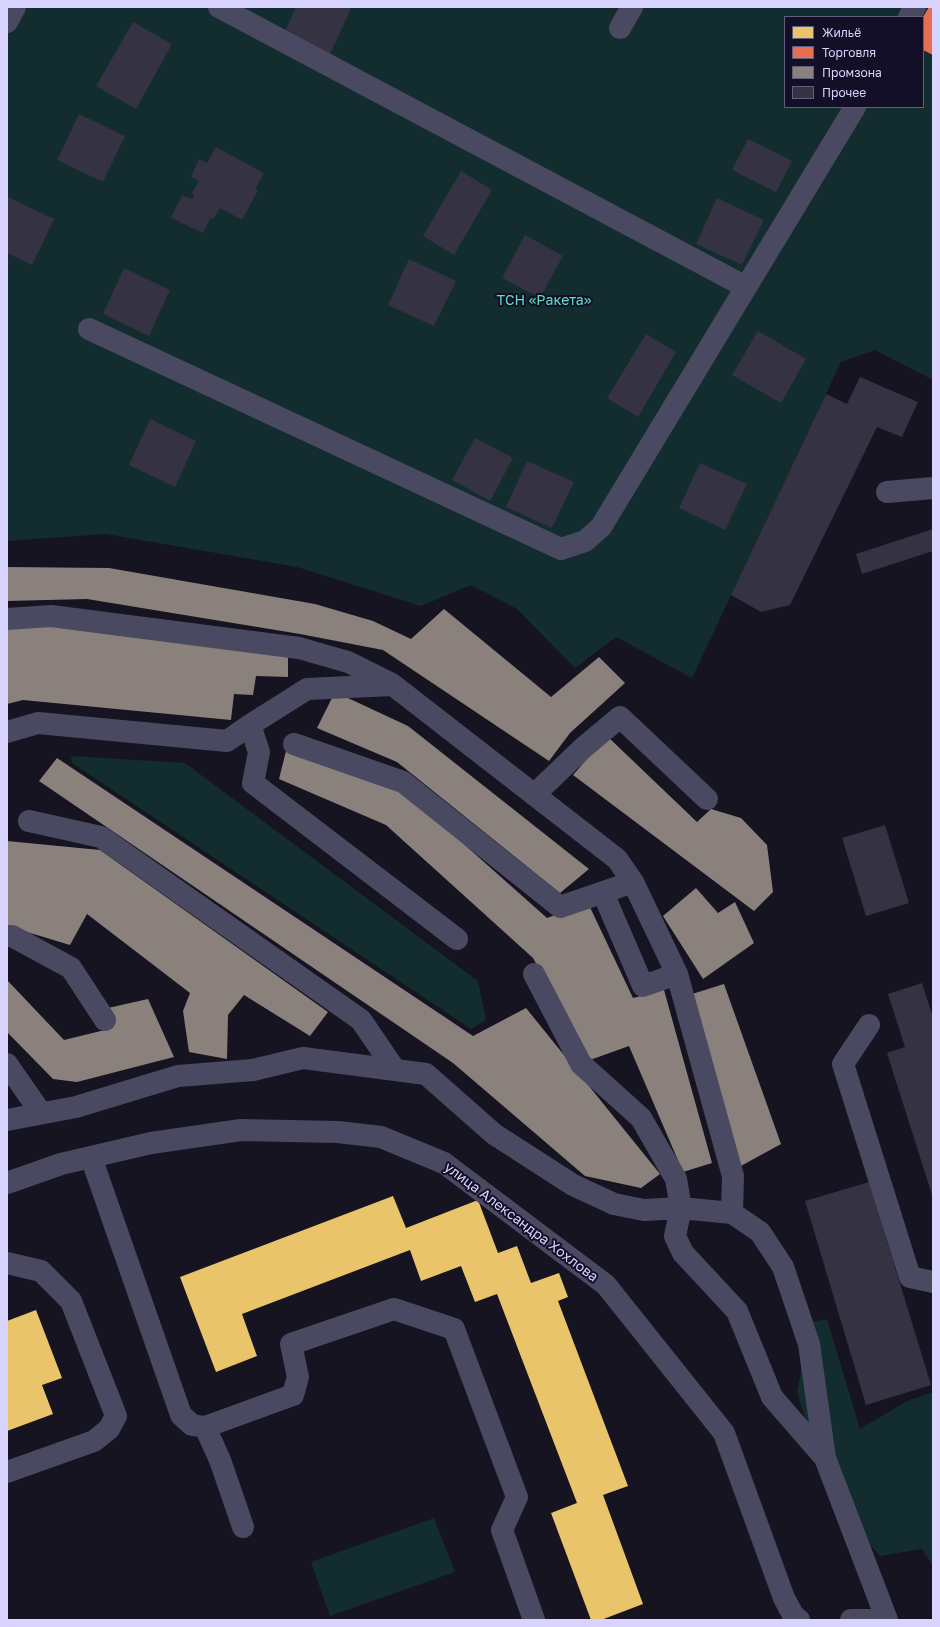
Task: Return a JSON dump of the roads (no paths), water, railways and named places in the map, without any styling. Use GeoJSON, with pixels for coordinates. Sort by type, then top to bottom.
{"type":"FeatureCollection","features":[{"type":"Feature","properties":{"kind":"street"},"geometry":{"type":"LineString","coordinates":[[7,22],[15,7]]}},
{"type":"Feature","properties":{"kind":"street"},"geometry":{"type":"LineString","coordinates":[[219,7],[746,287]]}},
{"type":"Feature","properties":{"kind":"street"},"geometry":{"type":"LineString","coordinates":[[620,28],[632,7]]}},
{"type":"Feature","properties":{"kind":"street"},"geometry":{"type":"LineString","coordinates":[[910,16],[915,7]]}},
{"type":"Feature","properties":{"kind":"street"},"geometry":{"type":"LineString","coordinates":[[89,329],[561,549],[585,540],[601,527],[854,108]]}},
{"type":"Feature","properties":{"kind":"street"},"geometry":{"type":"LineString","coordinates":[[887,492],[933,488]]}},
{"type":"Feature","properties":{"kind":"street"},"geometry":{"type":"LineString","coordinates":[[7,619],[51,616],[299,648],[348,662],[393,685],[617,859],[633,882],[677,974],[733,1176],[732,1213]]}},
{"type":"Feature","properties":{"kind":"street"},"geometry":{"type":"LineString","coordinates":[[7,732],[38,723],[227,741],[307,689],[393,685]]}},
{"type":"Feature","properties":{"kind":"street"},"geometry":{"type":"LineString","coordinates":[[534,795],[583,748],[620,717],[707,799]]}},
{"type":"Feature","properties":{"kind":"street"},"geometry":{"type":"LineString","coordinates":[[250,725],[259,752],[253,783],[457,939]]}},
{"type":"Feature","properties":{"kind":"street"},"geometry":{"type":"LineString","coordinates":[[294,744],[403,782],[560,907],[633,882]]}},
{"type":"Feature","properties":{"kind":"street"},"geometry":{"type":"LineString","coordinates":[[29,822],[101,837],[361,1020],[395,1070]]}},
{"type":"Feature","properties":{"kind":"street"},"geometry":{"type":"LineString","coordinates":[[603,893],[643,986],[677,974]]}},
{"type":"Feature","properties":{"kind":"street"},"geometry":{"type":"LineString","coordinates":[[7,936],[12,936],[71,968],[105,1020]]}},
{"type":"Feature","properties":{"kind":"street"},"geometry":{"type":"LineString","coordinates":[[534,974],[581,1064],[641,1118],[676,1179],[681,1208],[675,1236],[683,1253],[737,1311],[772,1397],[825,1458]]}},
{"type":"Feature","properties":{"kind":"street"},"geometry":{"type":"LineString","coordinates":[[869,1025],[843,1064],[910,1277],[933,1282]]}},
{"type":"Feature","properties":{"kind":"street"},"geometry":{"type":"LineString","coordinates":[[7,1120],[76,1107],[178,1076],[253,1070],[303,1058],[426,1074],[494,1134],[573,1185],[614,1204],[644,1210],[681,1208],[732,1213],[760,1232],[783,1267],[808,1344],[825,1458],[888,1620]]}},
{"type":"Feature","properties":{"kind":"street"},"geometry":{"type":"LineString","coordinates":[[7,1064],[41,1113]]}},
{"type":"Feature","properties":{"kind":"street","name":"улица Александра Хохлова"},"geometry":{"type":"LineString","coordinates":[[7,1183],[61,1164],[151,1143],[241,1130],[323,1131],[381,1137],[444,1163],[606,1285],[724,1433],[784,1598],[793,1614],[799,1620]]}},
{"type":"Feature","properties":{"kind":"street"},"geometry":{"type":"LineString","coordinates":[[91,1157],[181,1415],[192,1425],[206,1428],[293,1395],[298,1377],[291,1344],[394,1309],[454,1329],[517,1497],[502,1530],[534,1620]]}},
{"type":"Feature","properties":{"kind":"street"},"geometry":{"type":"LineString","coordinates":[[7,1263],[40,1271],[71,1301],[116,1416],[109,1429],[94,1441],[7,1472]]}},
{"type":"Feature","properties":{"kind":"street"},"geometry":{"type":"LineString","coordinates":[[206,1428],[220,1460],[243,1527]]}},
{"type":"Feature","properties":{"kind":"street"},"geometry":{"type":"LineString","coordinates":[[851,1620],[872,1620]]}},
{"type":"Feature","properties":{"kind":"park label","name":"ТСН «Ракета»"},"geometry":{"type":"Point","coordinates":[544,301]}}]}
